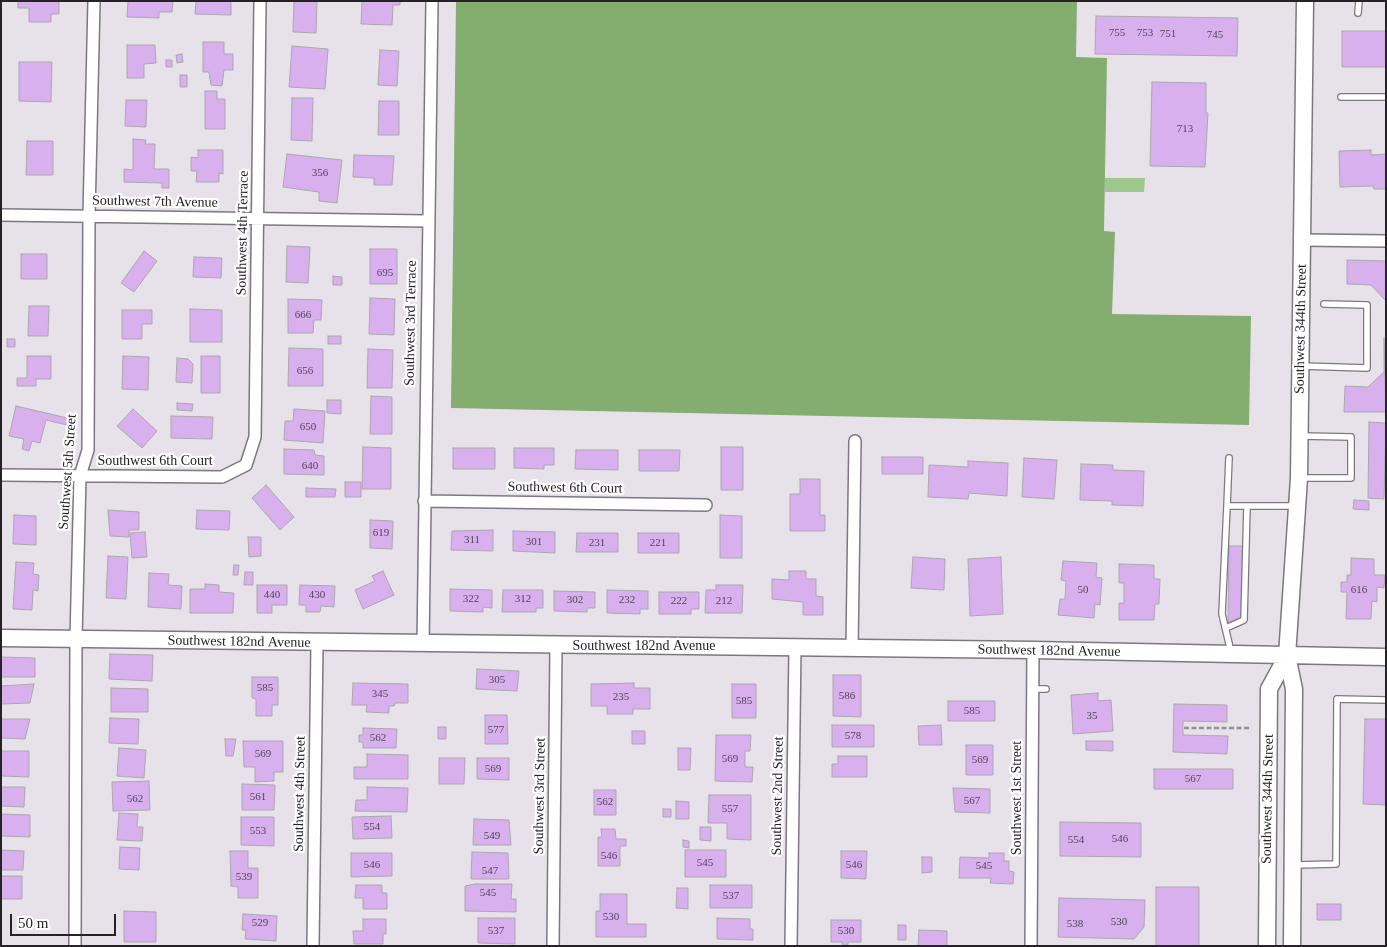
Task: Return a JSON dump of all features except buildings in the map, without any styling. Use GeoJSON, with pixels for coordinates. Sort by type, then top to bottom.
{"type":"FeatureCollection","features":[{"type":"Feature","properties":{"kind":"street","name":"Southwest 5th Street"},"geometry":{"type":"LineString","coordinates":[[75,946],[76,639],[80,476],[88,450],[89,215],[94,1]]}},
{"type":"Feature","properties":{"kind":"street","name":"Southwest 4th Terrace"},"geometry":{"type":"LineString","coordinates":[[246,465],[255,437],[260,1]]}},
{"type":"Feature","properties":{"kind":"street","name":"Southwest 3rd Terrace"},"geometry":{"type":"LineString","coordinates":[[423,644],[427,221],[432,1]]}},
{"type":"Feature","properties":{"kind":"street","name":"Southwest 344th Street"},"geometry":{"type":"LineString","coordinates":[[1292,946],[1294,689],[1287,656],[1299,478],[1305,1]]}},
{"type":"Feature","properties":{"kind":"street","name":"Southwest 7th Avenue"},"geometry":{"type":"LineString","coordinates":[[1,215],[427,221]]}},
{"type":"Feature","properties":{"kind":"street"},"geometry":{"type":"LineString","coordinates":[[1302,240],[1386,241]]}},
{"type":"Feature","properties":{"kind":"street"},"geometry":{"type":"LineString","coordinates":[[852,648],[855,441]]}},
{"type":"Feature","properties":{"kind":"street","name":"Southwest 6th Court"},"geometry":{"type":"LineString","coordinates":[[1,474],[222,477],[246,465]]}},
{"type":"Feature","properties":{"kind":"street","name":"Southwest 6th Court"},"geometry":{"type":"LineString","coordinates":[[424,501],[706,505]]}},
{"type":"Feature","properties":{"kind":"street","name":"Southwest 182nd Avenue"},"geometry":{"type":"LineString","coordinates":[[1,638],[556,646],[1033,650],[1386,657]]}},
{"type":"Feature","properties":{"kind":"street","name":"Southwest 4th Street"},"geometry":{"type":"LineString","coordinates":[[313,946],[317,643]]}},
{"type":"Feature","properties":{"kind":"street","name":"Southwest 3rd Street"},"geometry":{"type":"LineString","coordinates":[[553,946],[556,646]]}},
{"type":"Feature","properties":{"kind":"street","name":"Southwest 2nd Street"},"geometry":{"type":"LineString","coordinates":[[791,946],[795,647]]}},
{"type":"Feature","properties":{"kind":"street","name":"Southwest 1st Street"},"geometry":{"type":"LineString","coordinates":[[1031,946],[1033,650]]}},
{"type":"Feature","properties":{"kind":"street","name":"Southwest 344th Street"},"geometry":{"type":"LineString","coordinates":[[1267,946],[1269,689],[1287,656]]}},
{"type":"Feature","properties":{"kind":"lane"},"geometry":{"type":"LineString","coordinates":[[1358,13],[1359,1]]}},
{"type":"Feature","properties":{"kind":"lane"},"geometry":{"type":"LineString","coordinates":[[1341,97],[1386,96]]}},
{"type":"Feature","properties":{"kind":"lane"},"geometry":{"type":"LineString","coordinates":[[1300,366],[1366,368],[1367,305],[1324,304]]}},
{"type":"Feature","properties":{"kind":"lane"},"geometry":{"type":"LineString","coordinates":[[1299,478],[1351,478],[1351,437],[1300,436]]}},
{"type":"Feature","properties":{"kind":"lane"},"geometry":{"type":"LineString","coordinates":[[1229,458],[1225,605],[1226,628],[1231,655]]}},
{"type":"Feature","properties":{"kind":"lane"},"geometry":{"type":"LineString","coordinates":[[1227,506],[1298,506]]}},
{"type":"Feature","properties":{"kind":"lane"},"geometry":{"type":"LineString","coordinates":[[1226,628],[1244,620],[1247,506]]}},
{"type":"Feature","properties":{"kind":"lane"},"geometry":{"type":"LineString","coordinates":[[1033,689],[1046,689]]}},
{"type":"Feature","properties":{"kind":"lane"},"geometry":{"type":"LineString","coordinates":[[1293,865],[1336,864],[1337,699],[1386,700]]}},
{"type":"Feature","properties":{"kind":"path"},"geometry":{"type":"LineString","coordinates":[[1184,728],[1251,728]]}},
{"type":"Feature","properties":{"kind":"green space"},"geometry":{"type":"Polygon","coordinates":[[[456,1],[1077,1],[1076,57],[1107,58],[1104,231],[1115,232],[1112,314],[1251,316],[1249,425],[451,408],[456,1]]]}},
{"type":"Feature","properties":{"kind":"green space"},"geometry":{"type":"Polygon","coordinates":[[[1105,178],[1145,178],[1144,192],[1105,192],[1105,178]]]}}]}
